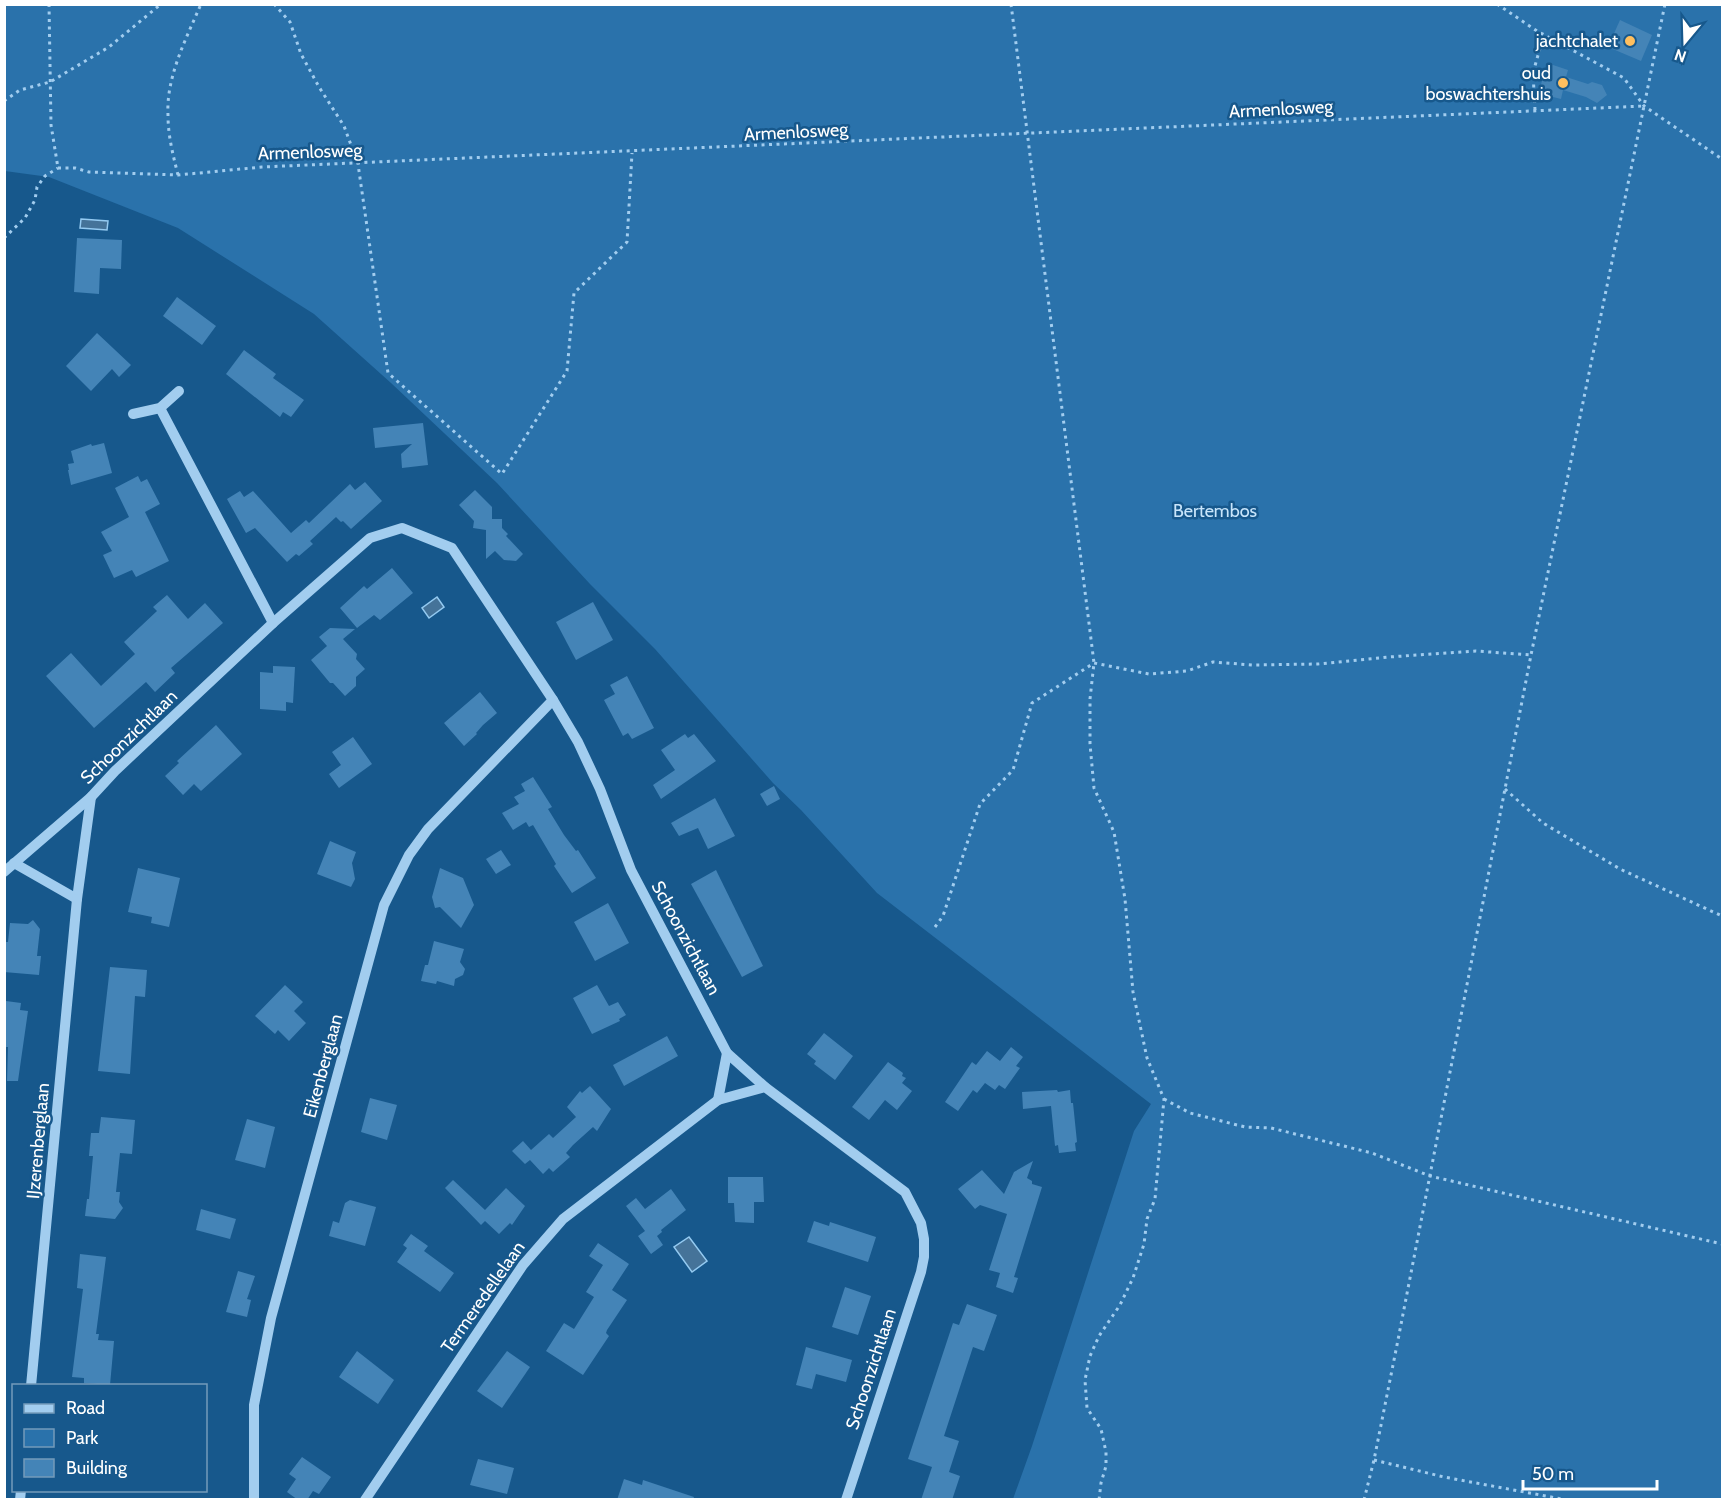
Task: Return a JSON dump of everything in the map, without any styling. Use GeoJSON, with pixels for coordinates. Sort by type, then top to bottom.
{"type":"FeatureCollection","features":[{"type":"Feature","properties":{"kind":"street"},"geometry":{"type":"LineString","coordinates":[[134,414],[160,408],[179,391]]}},
{"type":"Feature","properties":{"kind":"street"},"geometry":{"type":"LineString","coordinates":[[160,408],[273,623]]}},
{"type":"Feature","properties":{"kind":"street","name":"Schoonzichtlaan"},"geometry":{"type":"LineString","coordinates":[[4,872],[91,797],[115,771],[273,623],[370,538],[402,528],[452,548],[553,700],[582,751],[600,789],[631,870],[728,1053],[765,1087],[905,1192],[921,1223],[924,1239],[921,1272],[846,1500]]}},
{"type":"Feature","properties":{"kind":"street","name":"Eikenberglaan"},"geometry":{"type":"LineString","coordinates":[[254,1500],[254,1406],[271,1318],[384,905],[409,855],[428,829],[553,700]]}},
{"type":"Feature","properties":{"kind":"street","name":"IJzerenberglaan"},"geometry":{"type":"LineString","coordinates":[[31,1384],[77,899],[91,797]]}},
{"type":"Feature","properties":{"kind":"street"},"geometry":{"type":"LineString","coordinates":[[14,863],[77,899]]}},
{"type":"Feature","properties":{"kind":"street"},"geometry":{"type":"LineString","coordinates":[[718,1100],[728,1053]]}},
{"type":"Feature","properties":{"kind":"street","name":"Termeredellelaan"},"geometry":{"type":"LineString","coordinates":[[364,1500],[522,1265],[563,1219],[718,1100],[765,1087]]}},
{"type":"Feature","properties":{"kind":"path"},"geometry":{"type":"LineString","coordinates":[[4,237],[25,219],[45,176],[58,168],[51,125],[49,4]]}},
{"type":"Feature","properties":{"kind":"path"},"geometry":{"type":"LineString","coordinates":[[4,101],[20,90],[50,82],[109,47],[161,4]]}},
{"type":"Feature","properties":{"kind":"path"},"geometry":{"type":"LineString","coordinates":[[178,175],[170,142],[167,113],[171,81],[184,42],[201,4]]}},
{"type":"Feature","properties":{"kind":"path"},"geometry":{"type":"LineString","coordinates":[[274,4],[290,22],[301,54],[344,126],[358,164],[388,373],[502,474],[567,371],[574,293],[627,242],[632,152]]}},
{"type":"Feature","properties":{"kind":"path"},"geometry":{"type":"LineString","coordinates":[[1011,4],[1094,663],[1090,699],[1090,744],[1094,788],[1114,832],[1125,899],[1133,992],[1147,1058],[1164,1099],[1155,1199],[1147,1219],[1144,1244],[1133,1278],[1120,1305],[1099,1336],[1085,1380],[1088,1408],[1101,1430],[1106,1452],[1106,1467],[1099,1500]]}},
{"type":"Feature","properties":{"kind":"path"},"geometry":{"type":"LineString","coordinates":[[1497,4],[1537,32],[1624,78],[1644,106],[1722,159]]}},
{"type":"Feature","properties":{"kind":"path"},"geometry":{"type":"LineString","coordinates":[[1364,1500],[1374,1460],[1430,1176],[1504,789],[1665,4]]}},
{"type":"Feature","properties":{"kind":"path"},"geometry":{"type":"LineString","coordinates":[[1535,110],[1533,73],[1540,48],[1537,32]]}},
{"type":"Feature","properties":{"kind":"path","name":"Armenlosweg"},"geometry":{"type":"LineString","coordinates":[[58,168],[75,168],[89,172],[178,175],[262,167],[1028,135],[1644,106]]}},
{"type":"Feature","properties":{"kind":"path"},"geometry":{"type":"LineString","coordinates":[[935,927],[943,916],[980,804],[1013,770],[1032,703],[1094,663],[1149,674],[1187,671],[1213,662],[1252,665],[1318,664],[1476,651],[1531,655]]}},
{"type":"Feature","properties":{"kind":"path"},"geometry":{"type":"LineString","coordinates":[[1504,789],[1543,822],[1610,863],[1722,916]]}},
{"type":"Feature","properties":{"kind":"path"},"geometry":{"type":"LineString","coordinates":[[1164,1099],[1190,1113],[1245,1127],[1271,1128],[1372,1153],[1430,1176],[1722,1244]]}},
{"type":"Feature","properties":{"kind":"path"},"geometry":{"type":"LineString","coordinates":[[1374,1460],[1444,1477],[1567,1500]]}},
{"type":"Feature","properties":{"kind":"green space","name":"Bertembos"},"geometry":{"type":"Polygon","coordinates":[[[5,5],[1722,5],[1722,1499],[1013,1499],[1134,1131],[1151,1104],[877,893],[773,783],[655,649],[590,584],[497,483],[314,314],[178,228],[49,177],[5,171],[5,5]]]}},
{"type":"Feature","properties":{"kind":"shaded area"},"geometry":{"type":"Polygon","coordinates":[[[81,219],[108,221],[107,230],[80,228],[81,219]]]}},
{"type":"Feature","properties":{"kind":"shaded area"},"geometry":{"type":"Polygon","coordinates":[[[437,597],[444,607],[429,618],[422,608],[437,597]]]}},
{"type":"Feature","properties":{"kind":"shaded area"},"geometry":{"type":"Polygon","coordinates":[[[689,1237],[707,1261],[692,1272],[674,1247],[689,1237]]]}},
{"type":"Feature","properties":{"kind":"building","name":"jachtchalet"},"geometry":{"type":"Polygon","coordinates":[[[1620,20],[1652,35],[1641,61],[1608,47],[1620,20]]]}},
{"type":"Feature","properties":{"kind":"building","name":"oud boswachtershuis"},"geometry":{"type":"Polygon","coordinates":[[[1550,64],[1568,70],[1566,77],[1588,84],[1592,82],[1602,85],[1607,95],[1597,103],[1563,90],[1561,99],[1545,95],[1546,89],[1540,88],[1550,64]]]}},
{"type":"Feature","properties":{"kind":"building"},"geometry":{"type":"Polygon","coordinates":[[[77,238],[122,240],[121,269],[100,268],[99,294],[74,292],[77,238]]]}},
{"type":"Feature","properties":{"kind":"building"},"geometry":{"type":"Polygon","coordinates":[[[177,297],[216,326],[202,345],[163,316],[177,297]]]}},
{"type":"Feature","properties":{"kind":"building"},"geometry":{"type":"Polygon","coordinates":[[[97,333],[131,365],[119,377],[112,369],[91,391],[66,366],[97,333]]]}},
{"type":"Feature","properties":{"kind":"building"},"geometry":{"type":"Polygon","coordinates":[[[244,350],[276,374],[273,378],[304,400],[291,417],[283,412],[280,417],[226,374],[244,350]]]}},
{"type":"Feature","properties":{"kind":"building"},"geometry":{"type":"Polygon","coordinates":[[[423,423],[428,465],[402,468],[401,454],[412,444],[375,448],[373,428],[423,423]]]}},
{"type":"Feature","properties":{"kind":"building"},"geometry":{"type":"Polygon","coordinates":[[[104,443],[112,473],[71,485],[68,464],[74,463],[71,451],[91,444],[92,446],[104,443]]]}},
{"type":"Feature","properties":{"kind":"building"},"geometry":{"type":"Polygon","coordinates":[[[138,476],[141,482],[147,479],[160,504],[145,512],[169,561],[136,577],[132,570],[114,578],[103,555],[112,551],[101,532],[129,517],[115,488],[138,476]]]}},
{"type":"Feature","properties":{"kind":"building"},"geometry":{"type":"Polygon","coordinates":[[[365,482],[382,501],[351,529],[336,517],[310,541],[313,544],[299,556],[296,554],[287,562],[255,528],[246,533],[227,499],[240,491],[244,497],[253,491],[291,533],[306,520],[309,523],[350,484],[355,490],[365,482]]]}},
{"type":"Feature","properties":{"kind":"building"},"geometry":{"type":"Polygon","coordinates":[[[475,490],[492,507],[492,519],[502,519],[502,528],[508,534],[506,536],[523,554],[516,561],[504,560],[495,551],[486,559],[486,530],[473,528],[474,521],[459,505],[475,490]]]}},
{"type":"Feature","properties":{"kind":"building"},"geometry":{"type":"Polygon","coordinates":[[[392,568],[413,593],[380,620],[374,615],[357,628],[340,608],[364,586],[367,589],[392,568]]]}},
{"type":"Feature","properties":{"kind":"building"},"geometry":{"type":"Polygon","coordinates":[[[167,595],[188,619],[205,603],[223,623],[171,668],[175,673],[155,692],[146,682],[94,728],[46,676],[71,653],[101,686],[135,654],[124,642],[157,611],[153,607],[167,595]]]}},
{"type":"Feature","properties":{"kind":"building"},"geometry":{"type":"Polygon","coordinates":[[[593,602],[613,640],[576,660],[556,622],[593,602]]]}},
{"type":"Feature","properties":{"kind":"building"},"geometry":{"type":"Polygon","coordinates":[[[330,628],[355,629],[343,639],[357,654],[356,659],[365,669],[356,677],[356,686],[345,696],[333,683],[330,683],[311,660],[327,646],[319,637],[330,628]]]}},
{"type":"Feature","properties":{"kind":"building"},"geometry":{"type":"Polygon","coordinates":[[[273,666],[295,667],[293,703],[286,702],[286,711],[260,709],[260,672],[273,673],[273,666]]]}},
{"type":"Feature","properties":{"kind":"building"},"geometry":{"type":"Polygon","coordinates":[[[627,676],[654,728],[632,739],[628,733],[623,736],[604,700],[615,694],[610,685],[627,676]]]}},
{"type":"Feature","properties":{"kind":"building"},"geometry":{"type":"Polygon","coordinates":[[[480,692],[497,713],[464,746],[444,723],[480,692]]]}},
{"type":"Feature","properties":{"kind":"building"},"geometry":{"type":"Polygon","coordinates":[[[216,725],[242,754],[201,791],[194,784],[183,795],[165,776],[179,763],[177,761],[216,725]]]}},
{"type":"Feature","properties":{"kind":"building"},"geometry":{"type":"Polygon","coordinates":[[[685,734],[688,738],[694,734],[716,761],[661,799],[653,785],[675,770],[661,750],[685,734]]]}},
{"type":"Feature","properties":{"kind":"building"},"geometry":{"type":"Polygon","coordinates":[[[353,737],[372,764],[339,788],[329,774],[341,765],[332,752],[353,737]]]}},
{"type":"Feature","properties":{"kind":"building"},"geometry":{"type":"Polygon","coordinates":[[[533,777],[552,807],[548,809],[564,835],[576,851],[578,850],[596,878],[572,893],[554,866],[556,864],[533,825],[529,827],[526,822],[513,830],[502,813],[519,804],[514,797],[525,791],[521,784],[533,777]]]}},
{"type":"Feature","properties":{"kind":"building"},"geometry":{"type":"Polygon","coordinates":[[[774,786],[780,799],[767,806],[760,794],[774,786]]]}},
{"type":"Feature","properties":{"kind":"building"},"geometry":{"type":"Polygon","coordinates":[[[715,798],[735,836],[708,849],[698,828],[679,836],[671,823],[715,798]]]}},
{"type":"Feature","properties":{"kind":"building"},"geometry":{"type":"Polygon","coordinates":[[[330,841],[356,852],[352,863],[355,879],[351,887],[317,874],[330,841]]]}},
{"type":"Feature","properties":{"kind":"building"},"geometry":{"type":"Polygon","coordinates":[[[501,850],[511,865],[496,874],[486,859],[501,850]]]}},
{"type":"Feature","properties":{"kind":"building"},"geometry":{"type":"Polygon","coordinates":[[[138,868],[180,878],[169,927],[151,923],[152,917],[128,912],[138,868]]]}},
{"type":"Feature","properties":{"kind":"building"},"geometry":{"type":"Polygon","coordinates":[[[440,868],[463,878],[474,905],[461,928],[440,907],[435,908],[432,897],[440,868]]]}},
{"type":"Feature","properties":{"kind":"building"},"geometry":{"type":"Polygon","coordinates":[[[716,870],[763,966],[742,977],[691,884],[716,870]]]}},
{"type":"Feature","properties":{"kind":"building"},"geometry":{"type":"Polygon","coordinates":[[[608,903],[629,943],[595,961],[574,922],[608,903]]]}},
{"type":"Feature","properties":{"kind":"building"},"geometry":{"type":"Polygon","coordinates":[[[33,920],[40,929],[37,956],[41,956],[39,975],[4,972],[4,942],[8,942],[10,923],[28,924],[33,920]]]}},
{"type":"Feature","properties":{"kind":"building"},"geometry":{"type":"Polygon","coordinates":[[[434,941],[464,949],[460,962],[465,969],[463,975],[455,979],[454,986],[437,981],[436,984],[421,981],[434,941]]]}},
{"type":"Feature","properties":{"kind":"building"},"geometry":{"type":"Polygon","coordinates":[[[110,967],[147,970],[145,997],[135,996],[130,1074],[98,1071],[110,967]]]}},
{"type":"Feature","properties":{"kind":"building"},"geometry":{"type":"Polygon","coordinates":[[[285,985],[303,1002],[294,1011],[306,1023],[289,1041],[278,1030],[275,1034],[255,1016],[285,985]]]}},
{"type":"Feature","properties":{"kind":"building"},"geometry":{"type":"Polygon","coordinates":[[[597,985],[609,1006],[618,1002],[626,1015],[619,1019],[620,1021],[592,1034],[573,998],[597,985]]]}},
{"type":"Feature","properties":{"kind":"building"},"geometry":{"type":"Polygon","coordinates":[[[6,1001],[21,1003],[20,1010],[28,1011],[18,1081],[7,1081],[8,1047],[4,1047],[6,1001]]]}},
{"type":"Feature","properties":{"kind":"building"},"geometry":{"type":"Polygon","coordinates":[[[824,1033],[853,1056],[835,1080],[814,1064],[816,1061],[807,1054],[824,1033]]]}},
{"type":"Feature","properties":{"kind":"building"},"geometry":{"type":"Polygon","coordinates":[[[667,1036],[678,1056],[624,1086],[613,1065],[667,1036]]]}},
{"type":"Feature","properties":{"kind":"building"},"geometry":{"type":"Polygon","coordinates":[[[1011,1047],[1023,1057],[1016,1066],[1020,1068],[1005,1089],[999,1085],[995,1090],[985,1083],[977,1093],[973,1090],[958,1111],[945,1102],[972,1062],[976,1065],[987,1051],[1000,1061],[1011,1047]]]}},
{"type":"Feature","properties":{"kind":"building"},"geometry":{"type":"Polygon","coordinates":[[[888,1062],[903,1073],[902,1076],[906,1078],[902,1083],[912,1091],[897,1110],[885,1100],[869,1120],[852,1107],[888,1062]]]}},
{"type":"Feature","properties":{"kind":"building"},"geometry":{"type":"Polygon","coordinates":[[[590,1086],[611,1109],[597,1131],[593,1127],[573,1145],[566,1153],[570,1157],[553,1172],[549,1168],[543,1174],[530,1160],[525,1164],[512,1151],[523,1141],[531,1150],[549,1134],[553,1138],[576,1117],[567,1107],[580,1091],[582,1093],[590,1086]]]}},
{"type":"Feature","properties":{"kind":"building"},"geometry":{"type":"Polygon","coordinates":[[[1057,1090],[1058,1092],[1070,1090],[1077,1142],[1075,1143],[1076,1151],[1059,1153],[1058,1145],[1055,1146],[1051,1106],[1023,1109],[1022,1092],[1057,1090]]]}},
{"type":"Feature","properties":{"kind":"building"},"geometry":{"type":"Polygon","coordinates":[[[370,1098],[397,1105],[387,1140],[361,1132],[370,1098]]]}},
{"type":"Feature","properties":{"kind":"building"},"geometry":{"type":"Polygon","coordinates":[[[101,1117],[135,1120],[132,1154],[120,1153],[116,1192],[120,1192],[119,1202],[123,1208],[115,1219],[85,1216],[93,1156],[89,1156],[91,1133],[99,1133],[101,1117]]]}},
{"type":"Feature","properties":{"kind":"building"},"geometry":{"type":"Polygon","coordinates":[[[247,1119],[275,1127],[265,1168],[235,1160],[247,1119]]]}},
{"type":"Feature","properties":{"kind":"building"},"geometry":{"type":"Polygon","coordinates":[[[1033,1161],[1027,1178],[1032,1181],[1032,1184],[1042,1187],[1014,1277],[1018,1278],[1013,1293],[996,1287],[1000,1273],[989,1270],[1007,1214],[980,1205],[975,1209],[958,1189],[982,1170],[1004,1194],[1014,1172],[1033,1161]]]}},
{"type":"Feature","properties":{"kind":"building"},"geometry":{"type":"Polygon","coordinates":[[[728,1177],[763,1177],[764,1202],[754,1202],[754,1223],[735,1222],[734,1203],[728,1203],[728,1177]]]}},
{"type":"Feature","properties":{"kind":"building"},"geometry":{"type":"Polygon","coordinates":[[[453,1180],[485,1210],[506,1188],[525,1206],[512,1225],[510,1223],[499,1234],[485,1221],[481,1225],[445,1188],[453,1180]]]}},
{"type":"Feature","properties":{"kind":"building"},"geometry":{"type":"Polygon","coordinates":[[[671,1189],[686,1210],[661,1230],[662,1232],[657,1236],[663,1245],[651,1254],[638,1236],[645,1231],[626,1206],[636,1198],[645,1209],[671,1189]]]}},
{"type":"Feature","properties":{"kind":"building"},"geometry":{"type":"Polygon","coordinates":[[[350,1200],[376,1207],[365,1246],[329,1236],[333,1221],[339,1223],[345,1203],[350,1200]]]}},
{"type":"Feature","properties":{"kind":"building"},"geometry":{"type":"Polygon","coordinates":[[[201,1209],[236,1219],[230,1239],[196,1230],[201,1209]]]}},
{"type":"Feature","properties":{"kind":"building"},"geometry":{"type":"Polygon","coordinates":[[[814,1221],[829,1226],[830,1222],[876,1237],[868,1262],[807,1242],[814,1221]]]}},
{"type":"Feature","properties":{"kind":"building"},"geometry":{"type":"Polygon","coordinates":[[[411,1234],[428,1246],[424,1251],[454,1273],[440,1292],[397,1262],[407,1248],[403,1245],[411,1234]]]}},
{"type":"Feature","properties":{"kind":"building"},"geometry":{"type":"Polygon","coordinates":[[[598,1243],[629,1264],[612,1290],[627,1300],[607,1330],[606,1333],[609,1336],[583,1375],[546,1351],[564,1323],[574,1329],[594,1297],[586,1292],[603,1265],[589,1256],[598,1243]]]}},
{"type":"Feature","properties":{"kind":"building"},"geometry":{"type":"Polygon","coordinates":[[[80,1254],[106,1257],[96,1334],[99,1334],[98,1340],[114,1341],[110,1384],[84,1383],[84,1378],[72,1377],[83,1289],[77,1288],[80,1254]]]}},
{"type":"Feature","properties":{"kind":"building"},"geometry":{"type":"Polygon","coordinates":[[[238,1271],[255,1276],[247,1299],[251,1300],[247,1317],[226,1312],[238,1271]]]}},
{"type":"Feature","properties":{"kind":"building"},"geometry":{"type":"Polygon","coordinates":[[[845,1287],[871,1296],[858,1335],[832,1327],[845,1287]]]}},
{"type":"Feature","properties":{"kind":"building"},"geometry":{"type":"Polygon","coordinates":[[[967,1304],[997,1315],[984,1351],[973,1347],[944,1436],[959,1441],[949,1472],[960,1476],[952,1500],[921,1500],[932,1467],[908,1459],[953,1323],[959,1325],[967,1304]]]}},
{"type":"Feature","properties":{"kind":"building"},"geometry":{"type":"Polygon","coordinates":[[[806,1347],[852,1360],[846,1382],[816,1374],[812,1389],[796,1385],[806,1347]]]}},
{"type":"Feature","properties":{"kind":"building"},"geometry":{"type":"Polygon","coordinates":[[[357,1351],[394,1380],[378,1404],[339,1377],[357,1351]]]}},
{"type":"Feature","properties":{"kind":"building"},"geometry":{"type":"Polygon","coordinates":[[[507,1351],[530,1367],[502,1408],[477,1391],[507,1351]]]}},
{"type":"Feature","properties":{"kind":"building"},"geometry":{"type":"Polygon","coordinates":[[[302,1457],[331,1477],[319,1494],[313,1491],[307,1500],[298,1500],[287,1492],[296,1479],[289,1474],[302,1457]]]}},
{"type":"Feature","properties":{"kind":"building"},"geometry":{"type":"Polygon","coordinates":[[[478,1459],[514,1468],[507,1494],[470,1485],[478,1459]]]}},
{"type":"Feature","properties":{"kind":"building"},"geometry":{"type":"Polygon","coordinates":[[[624,1479],[642,1485],[643,1480],[694,1497],[693,1500],[617,1500],[624,1479]]]}},
{"type":"Feature","properties":{"kind":"place","name":"jachtchalet"},"geometry":{"type":"Point","coordinates":[1630,41]}},
{"type":"Feature","properties":{"kind":"place","name":"oud boswachtershuis"},"geometry":{"type":"Point","coordinates":[1563,83]}}]}
